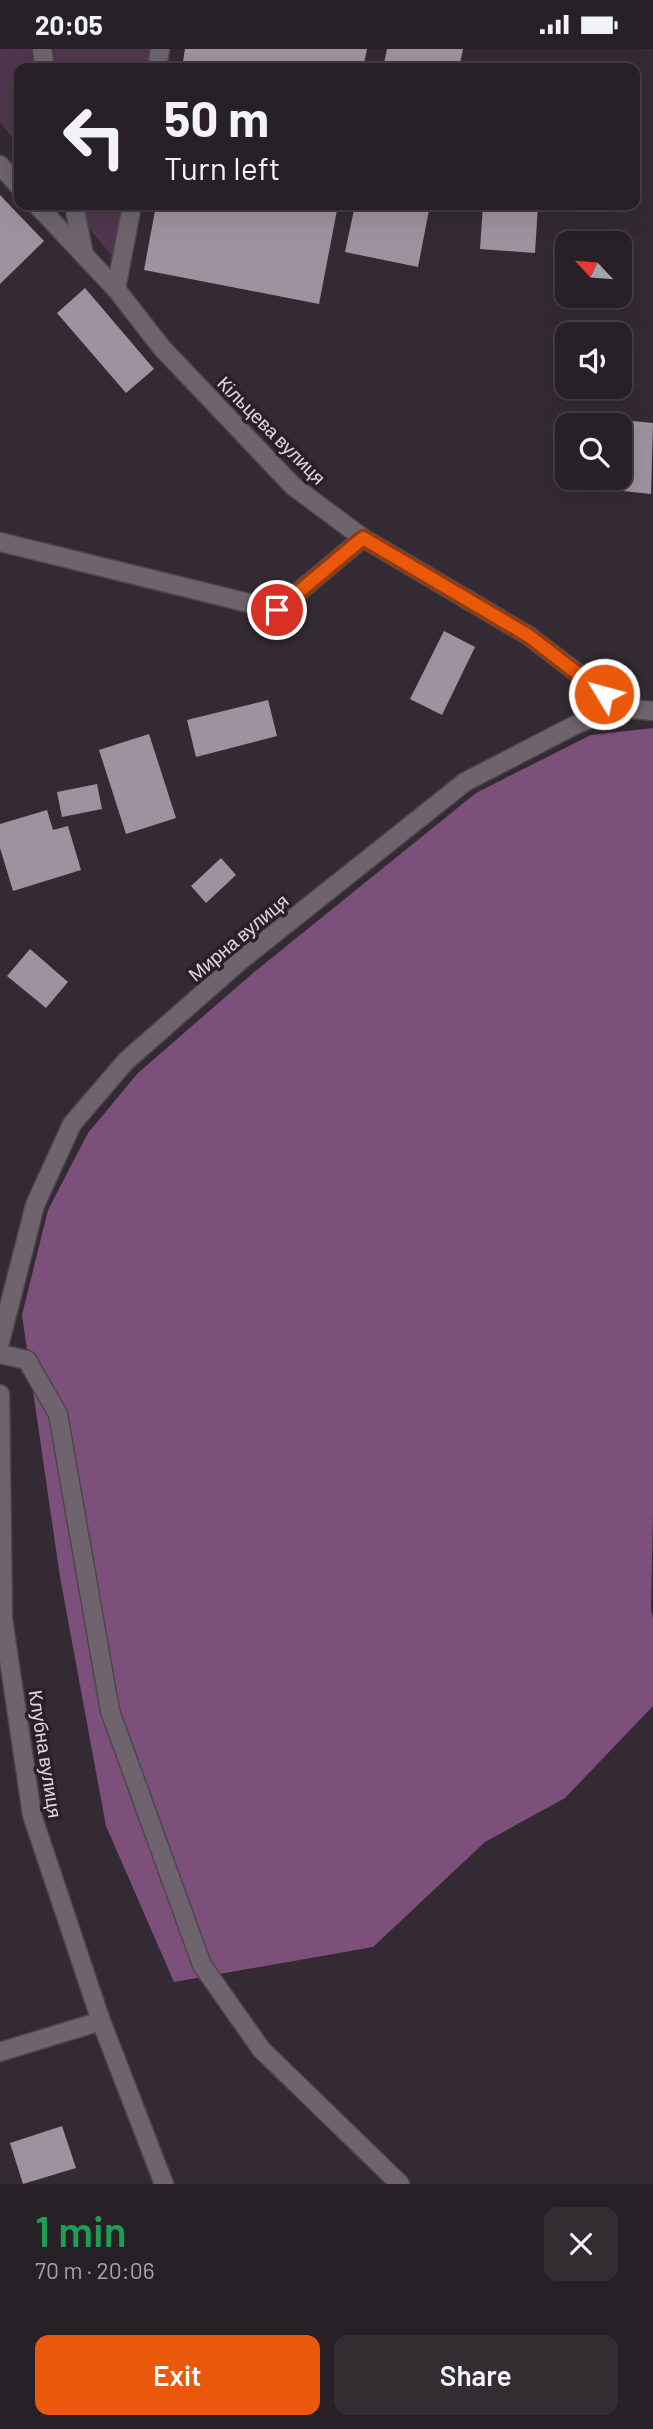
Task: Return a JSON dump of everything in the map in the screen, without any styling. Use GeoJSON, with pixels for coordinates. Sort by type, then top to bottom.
{"type":"FeatureCollection","features":[{"type":"Feature","properties":{"kind":"street"},"geometry":{"type":"LineString","coordinates":[[0,165],[14,180]]}},
{"type":"Feature","properties":{"kind":"street","name":"Кільцева вулиця"},"geometry":{"type":"LineString","coordinates":[[42,210],[116,289],[162,348],[293,486],[363,538],[529,636],[623,708]]}},
{"type":"Feature","properties":{"kind":"street"},"geometry":{"type":"LineString","coordinates":[[75,210],[85,255]]}},
{"type":"Feature","properties":{"kind":"street"},"geometry":{"type":"LineString","coordinates":[[116,289],[131,210]]}},
{"type":"Feature","properties":{"kind":"street"},"geometry":{"type":"LineString","coordinates":[[0,542],[277,610],[363,538]]}},
{"type":"Feature","properties":{"kind":"street","name":"Мирна вулиця"},"geometry":{"type":"LineString","coordinates":[[0,1342],[35,1205],[72,1124],[126,1061],[241,960],[465,782],[579,723],[623,708],[653,711]]}},
{"type":"Feature","properties":{"kind":"street"},"geometry":{"type":"LineString","coordinates":[[0,1354],[27,1360],[58,1414],[110,1711],[202,1965],[261,2049],[400,2184]]}},
{"type":"Feature","properties":{"kind":"street","name":"Клубна вулиця"},"geometry":{"type":"LineString","coordinates":[[0,1394],[3,1619],[32,1815],[101,2021],[164,2184]]}},
{"type":"Feature","properties":{"kind":"street"},"geometry":{"type":"LineString","coordinates":[[0,2052],[101,2021]]}},
{"type":"Feature","properties":{"kind":"shaded area"},"geometry":{"type":"Polygon","coordinates":[[[0,49],[169,49],[166,63],[14,63],[14,139],[0,123],[0,49]]]}},
{"type":"Feature","properties":{"kind":"shaded area"},"geometry":{"type":"Polygon","coordinates":[[[73,210],[138,210],[126,272],[73,210]]]}},
{"type":"Feature","properties":{"kind":"shaded area"},"geometry":{"type":"Polygon","coordinates":[[[653,728],[653,1706],[565,1798],[485,1842],[373,1947],[174,1982],[106,1826],[60,1577],[22,1315],[48,1210],[88,1133],[138,1073],[253,973],[476,793],[591,735],[653,728]]]}},
{"type":"Feature","properties":{"kind":"building"},"geometry":{"type":"Polygon","coordinates":[[[185,49],[367,49],[364,63],[183,63],[185,49]]]}},
{"type":"Feature","properties":{"kind":"building"},"geometry":{"type":"Polygon","coordinates":[[[387,49],[463,49],[460,63],[384,63],[387,49]]]}},
{"type":"Feature","properties":{"kind":"building"},"geometry":{"type":"Polygon","coordinates":[[[0,195],[44,241],[0,284],[0,195]]]}},
{"type":"Feature","properties":{"kind":"building"},"geometry":{"type":"Polygon","coordinates":[[[155,210],[337,210],[319,304],[144,270],[155,210]]]}},
{"type":"Feature","properties":{"kind":"building"},"geometry":{"type":"Polygon","coordinates":[[[354,210],[429,210],[418,267],[345,252],[354,210]]]}},
{"type":"Feature","properties":{"kind":"building"},"geometry":{"type":"Polygon","coordinates":[[[483,210],[538,210],[535,253],[480,249],[483,210]]]}},
{"type":"Feature","properties":{"kind":"building"},"geometry":{"type":"Polygon","coordinates":[[[85,288],[154,369],[126,393],[57,313],[85,288]]]}},
{"type":"Feature","properties":{"kind":"building"},"geometry":{"type":"Polygon","coordinates":[[[632,421],[653,423],[651,494],[613,490],[632,490],[632,421]]]}},
{"type":"Feature","properties":{"kind":"building"},"geometry":{"type":"Polygon","coordinates":[[[444,631],[475,647],[442,715],[410,699],[444,631]]]}},
{"type":"Feature","properties":{"kind":"building"},"geometry":{"type":"Polygon","coordinates":[[[268,700],[277,736],[196,757],[187,720],[268,700]]]}},
{"type":"Feature","properties":{"kind":"building"},"geometry":{"type":"Polygon","coordinates":[[[149,734],[176,818],[126,834],[99,750],[149,734]]]}},
{"type":"Feature","properties":{"kind":"building"},"geometry":{"type":"Polygon","coordinates":[[[97,784],[102,809],[62,817],[57,792],[97,784]]]}},
{"type":"Feature","properties":{"kind":"building"},"geometry":{"type":"Polygon","coordinates":[[[47,810],[53,830],[68,826],[81,870],[13,891],[0,848],[0,824],[47,810]]]}},
{"type":"Feature","properties":{"kind":"building"},"geometry":{"type":"Polygon","coordinates":[[[221,858],[236,875],[206,903],[191,886],[221,858]]]}},
{"type":"Feature","properties":{"kind":"building"},"geometry":{"type":"Polygon","coordinates":[[[30,949],[68,982],[46,1008],[7,976],[30,949]]]}},
{"type":"Feature","properties":{"kind":"building"},"geometry":{"type":"Polygon","coordinates":[[[62,2126],[76,2168],[23,2184],[10,2143],[62,2126]]]}},
{"type":"Feature","properties":{"kind":"route"},"geometry":{"type":"LineString","coordinates":[[277,610],[363,538],[529,636],[604,694]]}}]}
